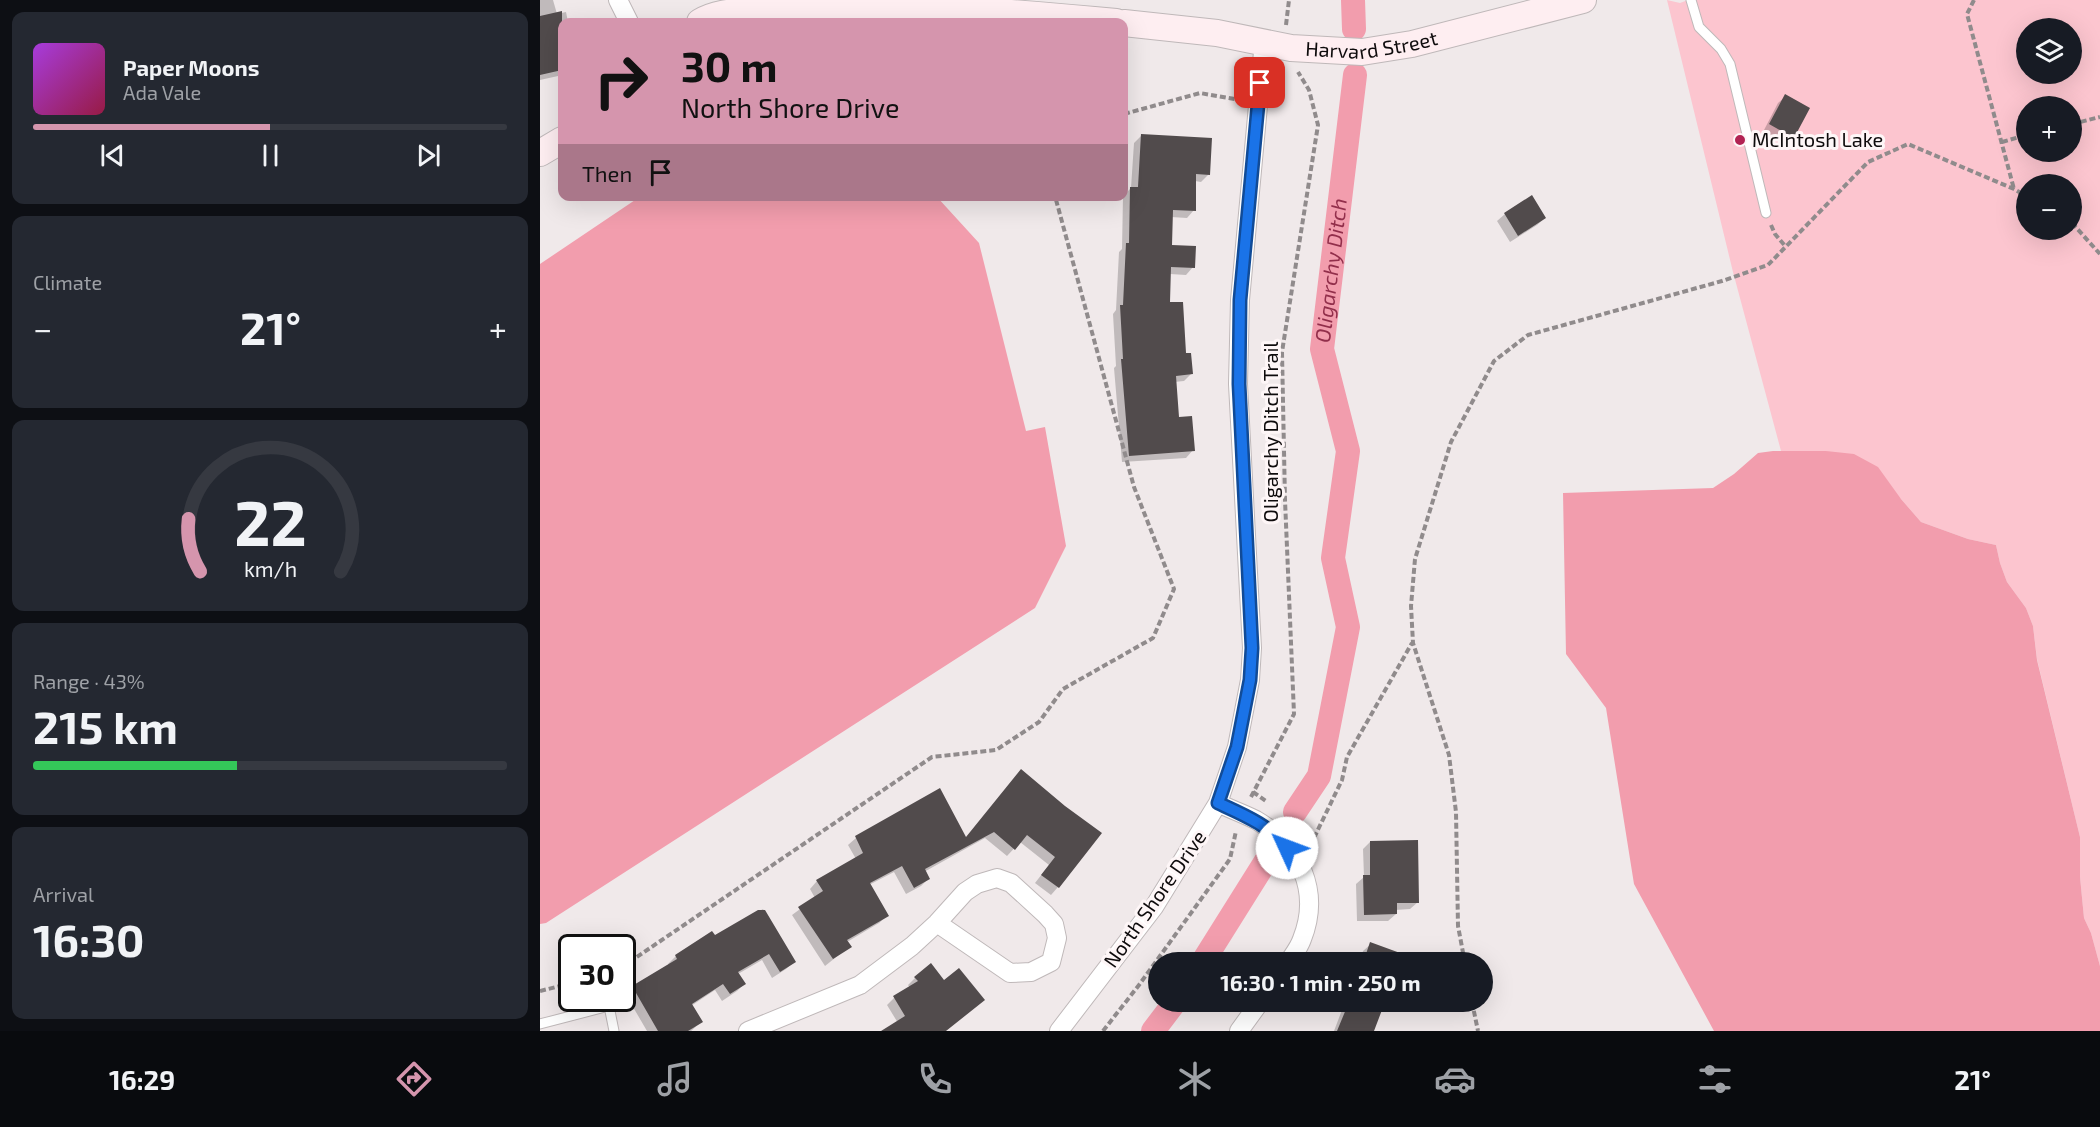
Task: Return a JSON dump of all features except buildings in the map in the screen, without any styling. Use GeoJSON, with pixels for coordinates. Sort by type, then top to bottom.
{"type":"FeatureCollection","features":[{"type":"Feature","properties":{"kind":"street"},"geometry":{"type":"LineString","coordinates":[[618,0],[627,18]]}},
{"type":"Feature","properties":{"kind":"street","name":"Harvard Street"},"geometry":{"type":"LineString","coordinates":[[1128,23],[1216,33],[1291,48],[1336,52],[1373,51],[1412,44],[1583,0]]}},
{"type":"Feature","properties":{"kind":"street"},"geometry":{"type":"LineString","coordinates":[[706,18],[711,15],[774,7],[854,2],[993,10],[1075,18]]}},
{"type":"Feature","properties":{"kind":"street","name":"North Shore Drive"},"geometry":{"type":"LineString","coordinates":[[1059,1031],[1154,907],[1218,803],[1237,747],[1250,680],[1252,648],[1239,384],[1240,300],[1264,41]]}},
{"type":"Feature","properties":{"kind":"street"},"geometry":{"type":"LineString","coordinates":[[540,153],[558,142]]}},
{"type":"Feature","properties":{"kind":"street"},"geometry":{"type":"LineString","coordinates":[[1218,803],[1256,821],[1278,837],[1297,859],[1307,879],[1310,914],[1302,941],[1295,952]]}},
{"type":"Feature","properties":{"kind":"street"},"geometry":{"type":"LineString","coordinates":[[748,1031],[860,986],[938,923],[965,892],[977,884],[997,878],[1011,883],[1054,924],[1056,938],[1051,962],[1031,972],[1010,973],[938,923]]}},
{"type":"Feature","properties":{"kind":"street"},"geometry":{"type":"LineString","coordinates":[[1239,1031],[1253,1012]]}},
{"type":"Feature","properties":{"kind":"lane"},"geometry":{"type":"LineString","coordinates":[[1691,0],[1699,27],[1720,49],[1730,64],[1766,213]]}},
{"type":"Feature","properties":{"kind":"lane"},"geometry":{"type":"LineString","coordinates":[[540,1024],[609,1006],[614,1031]]}},
{"type":"Feature","properties":{"kind":"path"},"geometry":{"type":"LineString","coordinates":[[1286,26],[1289,0]]}},
{"type":"Feature","properties":{"kind":"path"},"geometry":{"type":"LineString","coordinates":[[1974,0],[1967,14],[2014,189]]}},
{"type":"Feature","properties":{"kind":"path","name":"Oligarchy Ditch Trail"},"geometry":{"type":"LineString","coordinates":[[1103,1031],[1230,859],[1234,838],[1243,814],[1294,714],[1282,352],[1318,125],[1309,90],[1296,68]]}},
{"type":"Feature","properties":{"kind":"path"},"geometry":{"type":"LineString","coordinates":[[1128,113],[1200,93],[1258,103]]}},
{"type":"Feature","properties":{"kind":"path"},"geometry":{"type":"LineString","coordinates":[[2082,122],[2100,117]]}},
{"type":"Feature","properties":{"kind":"path"},"geometry":{"type":"LineString","coordinates":[[2002,142],[2016,138]]}},
{"type":"Feature","properties":{"kind":"path"},"geometry":{"type":"LineString","coordinates":[[1463,952],[1458,926],[1456,812],[1449,756],[1413,643],[1411,606],[1415,559],[1451,442],[1494,361],[1527,335],[1722,281],[1768,265],[1868,162],[1908,144],[2014,189]]}},
{"type":"Feature","properties":{"kind":"path"},"geometry":{"type":"LineString","coordinates":[[636,958],[932,757],[996,750],[1039,722],[1063,689],[1153,638],[1174,589],[1134,487],[1056,201]]}},
{"type":"Feature","properties":{"kind":"path"},"geometry":{"type":"LineString","coordinates":[[1766,213],[1775,234],[1786,247]]}},
{"type":"Feature","properties":{"kind":"path"},"geometry":{"type":"LineString","coordinates":[[2082,234],[2100,254]]}},
{"type":"Feature","properties":{"kind":"path"},"geometry":{"type":"LineString","coordinates":[[1304,833],[1312,842],[1342,780],[1347,757],[1413,643]]}},
{"type":"Feature","properties":{"kind":"path"},"geometry":{"type":"LineString","coordinates":[[1253,792],[1271,804]]}},
{"type":"Feature","properties":{"kind":"path"},"geometry":{"type":"LineString","coordinates":[[540,991],[558,986]]}},
{"type":"Feature","properties":{"kind":"path"},"geometry":{"type":"LineString","coordinates":[[1474,1012],[1478,1031]]}},
{"type":"Feature","properties":{"kind":"shaded area"},"geometry":{"type":"Polygon","coordinates":[[[1667,0],[1680,3],[1688,0],[2100,0],[2100,966],[2091,933],[2084,918],[2080,877],[2080,837],[2037,659],[2033,626],[2026,608],[2007,582],[1996,545],[1968,539],[1921,522],[1901,499],[1826,451],[1781,451],[1733,272],[1667,0]]]}},
{"type":"Feature","properties":{"kind":"shaded area"},"geometry":{"type":"Polygon","coordinates":[[[634,201],[941,201],[979,243],[1026,431],[1045,427],[1066,546],[1035,608],[546,923],[540,924],[540,264],[634,201]]]}},
{"type":"Feature","properties":{"kind":"shaded area"},"geometry":{"type":"Polygon","coordinates":[[[1826,451],[1854,454],[1878,467],[1921,522],[1968,539],[1996,545],[2007,582],[2026,608],[2033,626],[2037,660],[2080,837],[2080,877],[2084,918],[2091,933],[2100,966],[2100,1031],[1714,1031],[1634,884],[1606,708],[1566,654],[1563,493],[1713,488],[1734,474],[1758,453],[1826,451]]]}},
{"type":"Feature","properties":{"kind":"waterway","name":"Oligarchy Ditch"},"geometry":{"type":"LineString","coordinates":[[1353,0],[1354,29]]}},
{"type":"Feature","properties":{"kind":"waterway","name":"Oligarchy Ditch"},"geometry":{"type":"LineString","coordinates":[[1295,812],[1319,776],[1348,627],[1333,558],[1348,451],[1322,349],[1355,75]]}},
{"type":"Feature","properties":{"kind":"waterway","name":"Oligarchy Ditch"},"geometry":{"type":"LineString","coordinates":[[1209,952],[1266,861]]}},
{"type":"Feature","properties":{"kind":"waterway","name":"Oligarchy Ditch"},"geometry":{"type":"LineString","coordinates":[[1153,1031],[1167,1012]]}},
{"type":"Feature","properties":{"kind":"place","name":"McIntosh Lake"},"geometry":{"type":"Point","coordinates":[1740,140]}},
{"type":"Feature","properties":{"kind":"route"},"geometry":{"type":"LineString","coordinates":[[1260,83],[1240,300],[1239,384],[1252,648],[1250,680],[1237,747],[1218,803],[1256,821],[1278,837],[1287,848]]}}]}
